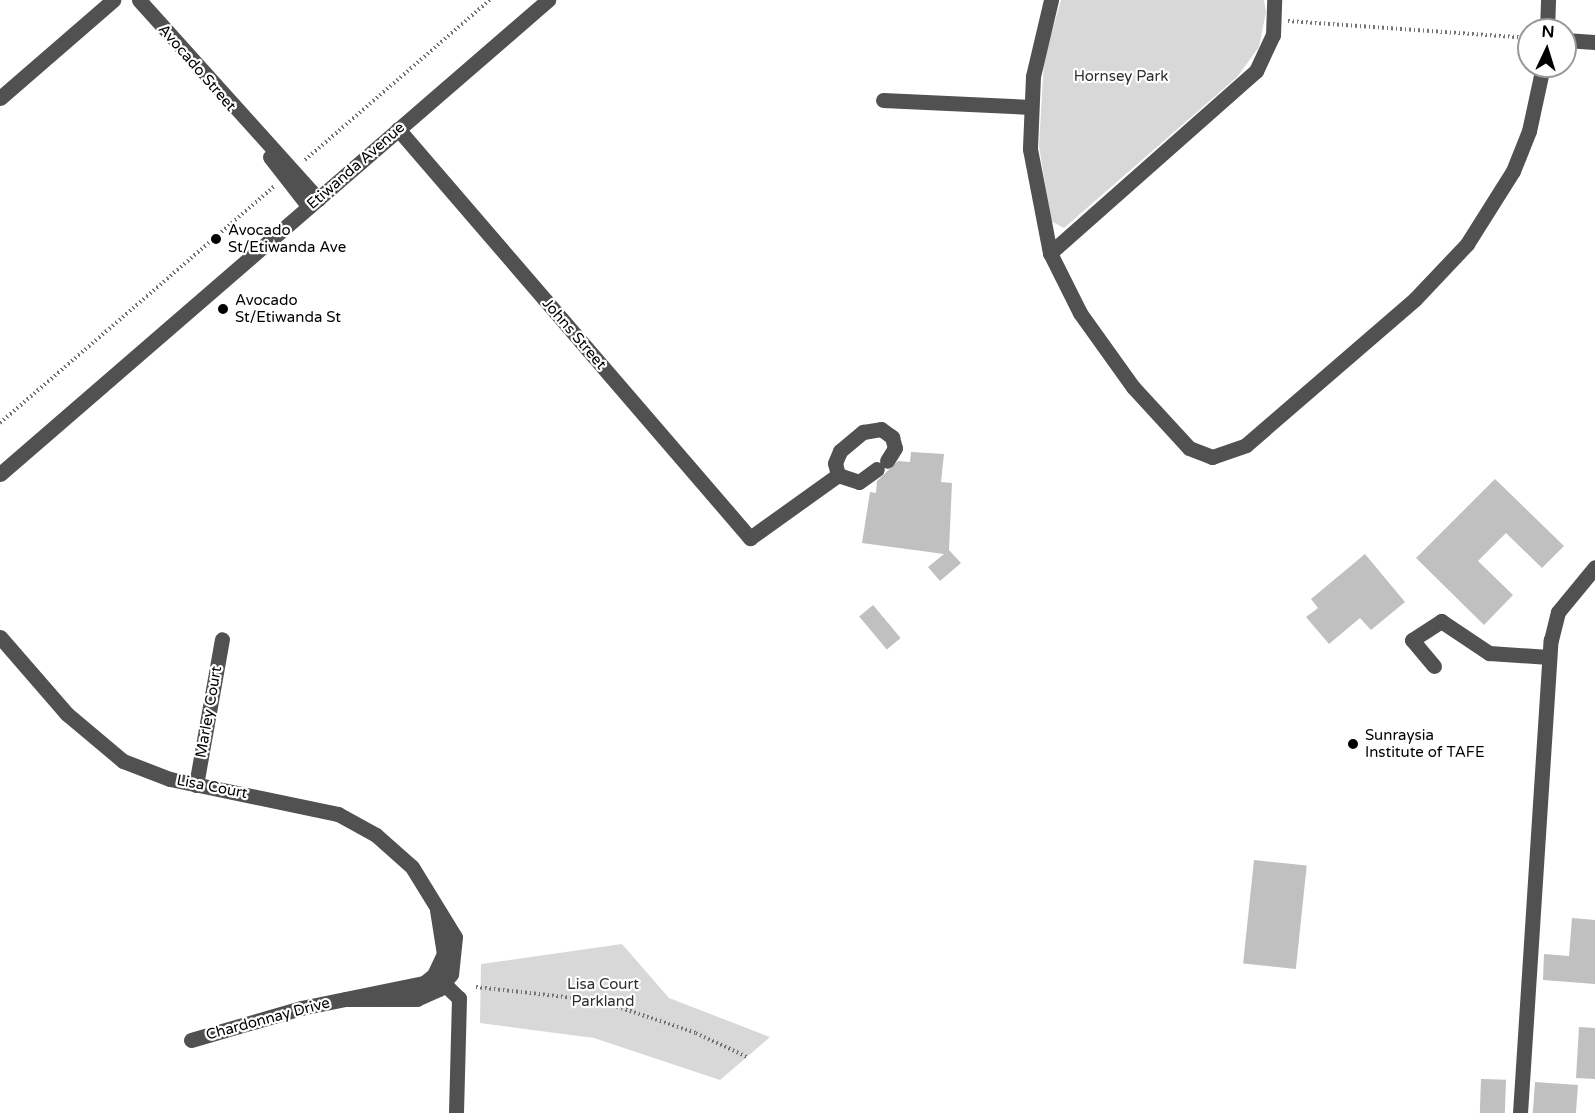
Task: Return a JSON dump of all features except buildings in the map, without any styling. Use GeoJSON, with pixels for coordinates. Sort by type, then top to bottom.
{"type":"FeatureCollection","features":[{"type":"Feature","properties":{"kind":"street"},"geometry":{"type":"LineString","coordinates":[[0,98],[113,0]]}},
{"type":"Feature","properties":{"kind":"street","name":"Avocado Street"},"geometry":{"type":"LineString","coordinates":[[139,0],[313,203]]}},
{"type":"Feature","properties":{"kind":"street"},"geometry":{"type":"LineString","coordinates":[[1051,0],[1039,42],[1031,107],[1034,184],[1050,254],[1103,348],[1178,437],[1202,454],[1233,452],[1415,299],[1467,244],[1513,171],[1529,131],[1540,78]]}},
{"type":"Feature","properties":{"kind":"street"},"geometry":{"type":"LineString","coordinates":[[1050,254],[1236,93],[1267,53],[1275,21],[1274,0]]}},
{"type":"Feature","properties":{"kind":"street"},"geometry":{"type":"LineString","coordinates":[[1547,18],[1548,0]]}},
{"type":"Feature","properties":{"kind":"street","name":"Etiwanda Avenue"},"geometry":{"type":"LineString","coordinates":[[0,474],[398,129],[540,2]]}},
{"type":"Feature","properties":{"kind":"street"},"geometry":{"type":"LineString","coordinates":[[1577,41],[1595,42]]}},
{"type":"Feature","properties":{"kind":"street"},"geometry":{"type":"LineString","coordinates":[[883,100],[1031,107]]}},
{"type":"Feature","properties":{"kind":"street","name":"Johns Street"},"geometry":{"type":"LineString","coordinates":[[398,129],[750,538],[838,475]]}},
{"type":"Feature","properties":{"kind":"street"},"geometry":{"type":"LineString","coordinates":[[868,429],[881,429],[892,437],[895,448],[882,465],[859,482],[838,475],[835,463],[840,451],[868,429]]}},
{"type":"Feature","properties":{"kind":"street"},"geometry":{"type":"LineString","coordinates":[[1520,1113],[1549,657],[1558,612],[1595,567]]}},
{"type":"Feature","properties":{"kind":"street"},"geometry":{"type":"LineString","coordinates":[[1434,666],[1412,640],[1441,621],[1489,653],[1549,657]]}},
{"type":"Feature","properties":{"kind":"street","name":"Lisa Court"},"geometry":{"type":"LineString","coordinates":[[0,637],[102,747],[147,772],[196,785],[313,806],[359,824],[412,867],[437,907],[444,954],[439,982]]}},
{"type":"Feature","properties":{"kind":"street","name":"Marley Court"},"geometry":{"type":"LineString","coordinates":[[196,785],[222,639]]}},
{"type":"Feature","properties":{"kind":"street"},"geometry":{"type":"LineString","coordinates":[[439,982],[457,1017],[456,1113]]}},
{"type":"Feature","properties":{"kind":"street","name":"Chardonnay Drive"},"geometry":{"type":"LineString","coordinates":[[191,1040],[259,1018],[439,982]]}},
{"type":"Feature","properties":{"kind":"path"},"geometry":{"type":"LineString","coordinates":[[0,423],[490,0]]}},
{"type":"Feature","properties":{"kind":"path"},"geometry":{"type":"LineString","coordinates":[[1275,21],[1517,37]]}},
{"type":"Feature","properties":{"kind":"path"},"geometry":{"type":"LineString","coordinates":[[476,987],[600,1001],[696,1033],[747,1057]]}},
{"type":"Feature","properties":{"kind":"green space","name":"Hornsey Park"},"geometry":{"type":"Polygon","coordinates":[[[1061,0],[1264,0],[1266,12],[1259,47],[1237,77],[1064,228],[1051,221],[1039,146],[1044,60],[1061,0]]]}},
{"type":"Feature","properties":{"kind":"green space","name":"Lisa Court Parkland"},"geometry":{"type":"Polygon","coordinates":[[[622,944],[669,998],[770,1037],[720,1080],[594,1038],[480,1023],[481,964],[622,944]]]}},
{"type":"Feature","properties":{"kind":"place","name":"Avocado St/Etiwanda Ave"},"geometry":{"type":"Point","coordinates":[216,239]}},
{"type":"Feature","properties":{"kind":"place","name":"Avocado St/Etiwanda St"},"geometry":{"type":"Point","coordinates":[223,309]}},
{"type":"Feature","properties":{"kind":"place","name":"Sunraysia Institute of TAFE"},"geometry":{"type":"Point","coordinates":[1353,744]}}]}
